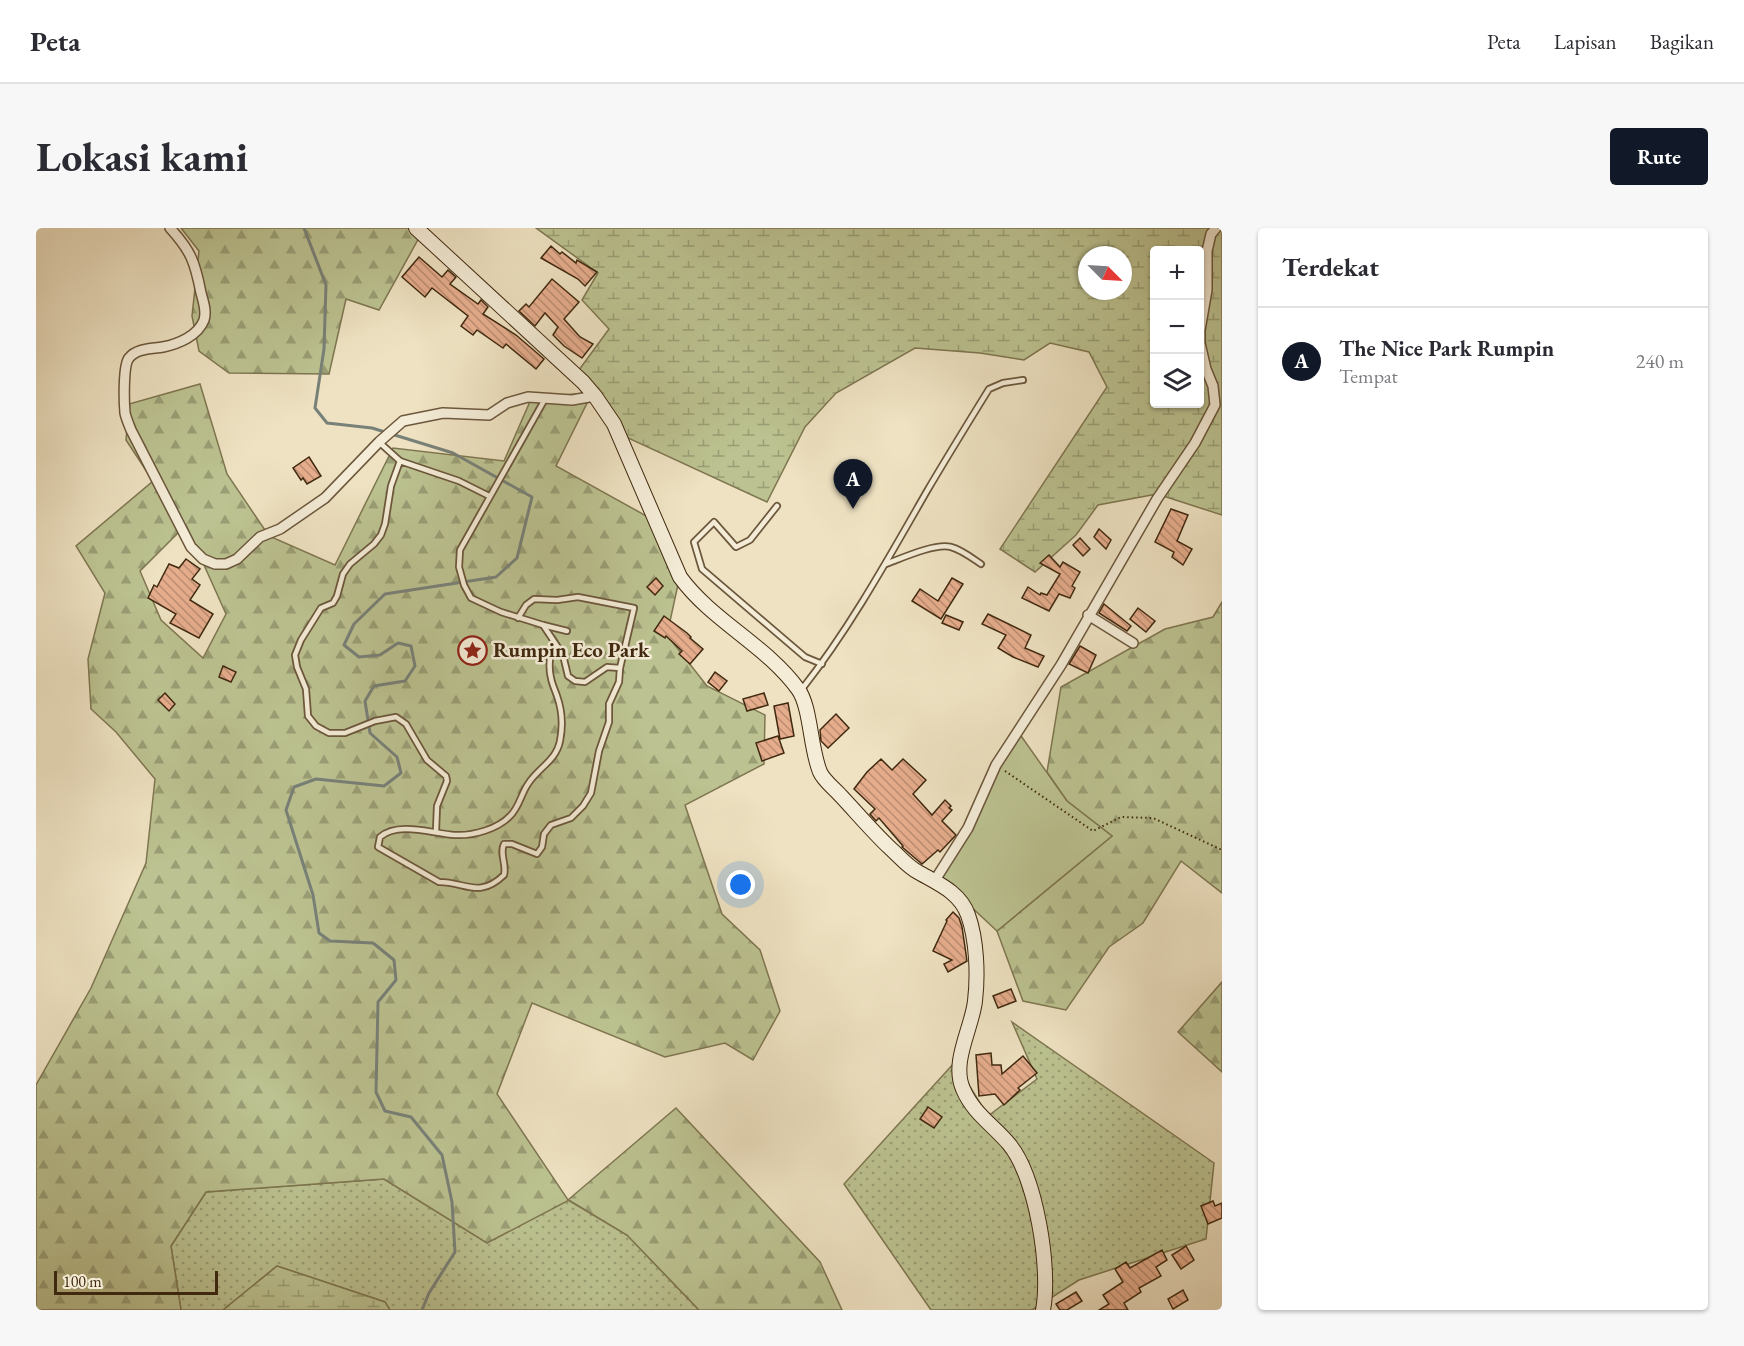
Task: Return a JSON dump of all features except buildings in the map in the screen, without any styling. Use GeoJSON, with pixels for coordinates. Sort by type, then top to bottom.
{"type":"FeatureCollection","features":[{"type":"Feature","properties":{"kind":"main road"},"geometry":{"type":"LineString","coordinates":[[416,228],[595,396],[614,424],[680,577],[710,610],[784,671],[800,691],[804,699],[813,749],[821,775],[916,872],[935,880],[949,890],[962,904],[968,915],[977,965],[975,1003],[960,1062],[961,1086],[971,1107],[1010,1145],[1023,1169],[1041,1230],[1046,1263],[1043,1310]]}},
{"type":"Feature","properties":{"kind":"street"},"geometry":{"type":"LineString","coordinates":[[170,228],[191,254],[203,301],[204,320],[198,329],[186,339],[165,346],[143,349],[128,358],[125,366],[125,413],[131,430],[190,548],[203,559],[215,564],[226,564],[237,559],[260,537],[280,529],[325,498],[394,427],[403,422],[443,413],[489,414],[507,403],[528,397],[572,400],[595,396]]}},
{"type":"Feature","properties":{"kind":"street"},"geometry":{"type":"LineString","coordinates":[[935,880],[968,828],[996,765],[1061,665],[1088,615],[1157,499],[1195,443],[1215,405],[1214,386],[1206,369],[1200,343],[1200,330],[1207,290],[1207,251],[1216,228]]}},
{"type":"Feature","properties":{"kind":"street"},"geometry":{"type":"LineString","coordinates":[[1088,615],[1133,643]]}},
{"type":"Feature","properties":{"kind":"lane"},"geometry":{"type":"LineString","coordinates":[[800,691],[822,664],[886,564],[928,488],[989,389],[1003,383],[1023,380]]}},
{"type":"Feature","properties":{"kind":"lane"},"geometry":{"type":"LineString","coordinates":[[545,399],[460,550],[459,567],[464,585],[471,597],[501,612],[567,631]]}},
{"type":"Feature","properties":{"kind":"lane"},"geometry":{"type":"LineString","coordinates":[[381,440],[400,461],[459,481],[489,496]]}},
{"type":"Feature","properties":{"kind":"lane"},"geometry":{"type":"LineString","coordinates":[[400,461],[391,486],[381,535],[346,568],[333,603],[321,608],[301,640],[295,655],[306,689],[308,716],[316,726],[329,733],[345,733],[375,721],[396,717],[406,724],[427,760],[446,776],[447,781],[437,806],[436,831]]}},
{"type":"Feature","properties":{"kind":"lane"},"geometry":{"type":"LineString","coordinates":[[777,506],[750,540],[736,547],[714,522],[694,542],[702,569],[805,657],[822,664]]}},
{"type":"Feature","properties":{"kind":"lane"},"geometry":{"type":"LineString","coordinates":[[886,564],[923,551],[949,546],[964,552],[981,564]]}},
{"type":"Feature","properties":{"kind":"lane"},"geometry":{"type":"LineString","coordinates":[[518,618],[526,605],[534,599],[556,600],[578,597],[634,608],[618,682],[609,704],[609,722],[599,751],[591,793],[583,807],[571,818],[551,825],[544,834],[540,851],[533,853],[512,844],[504,844],[502,851],[504,875],[480,889],[450,882],[439,882],[378,847],[380,837],[390,831],[436,831],[456,835],[474,833],[502,823],[512,815],[528,784],[550,761],[560,742],[562,726],[560,705],[551,680],[550,668],[553,642]]}},
{"type":"Feature","properties":{"kind":"lane"},"geometry":{"type":"LineString","coordinates":[[543,625],[563,655],[568,676],[575,681],[585,682],[608,667],[621,668]]}},
{"type":"Feature","properties":{"kind":"path"},"geometry":{"type":"LineString","coordinates":[[996,765],[1094,831],[1121,817],[1153,818],[1222,850]]}},
{"type":"Feature","properties":{"kind":"green space"},"geometry":{"type":"Polygon","coordinates":[[[181,228],[411,228],[420,236],[379,310],[346,299],[329,374],[229,373],[199,351],[192,316],[199,251],[181,228]]]}},
{"type":"Feature","properties":{"kind":"green space"},"geometry":{"type":"Polygon","coordinates":[[[536,228],[1222,228],[1222,515],[1157,494],[1098,505],[1076,535],[1035,572],[1000,549],[1107,387],[1089,352],[1050,343],[1024,360],[980,353],[915,348],[836,393],[805,427],[767,502],[628,438],[576,374],[609,329],[582,300],[598,273],[536,228]]]}},
{"type":"Feature","properties":{"kind":"green space"},"geometry":{"type":"Polygon","coordinates":[[[200,384],[227,474],[269,536],[335,565],[393,448],[504,461],[532,397],[592,393],[556,466],[659,523],[679,580],[667,635],[707,686],[765,715],[764,764],[685,805],[722,914],[760,950],[780,1011],[753,1060],[725,1043],[665,1057],[532,1003],[497,1094],[568,1200],[676,1108],[820,1262],[842,1310],[699,1310],[627,1235],[569,1200],[487,1243],[384,1179],[206,1192],[171,1246],[181,1310],[36,1310],[36,1085],[91,988],[146,863],[155,779],[116,732],[91,709],[88,659],[105,593],[76,546],[153,481],[126,440],[129,404],[200,384]],[[186,525],[140,571],[161,620],[203,658],[226,614],[186,525]]]}},
{"type":"Feature","properties":{"kind":"green space"},"geometry":{"type":"Polygon","coordinates":[[[1222,602],[1222,893],[1181,861],[1143,923],[1109,947],[1066,1010],[1023,1001],[997,931],[1112,836],[1067,801],[1047,772],[1061,687],[1165,629],[1213,617],[1222,602]]]}},
{"type":"Feature","properties":{"kind":"green space"},"geometry":{"type":"Polygon","coordinates":[[[1019,733],[1067,801],[1112,836],[997,931],[936,874],[1019,733]]]}},
{"type":"Feature","properties":{"kind":"green space"},"geometry":{"type":"Polygon","coordinates":[[[1222,982],[1222,1072],[1178,1032],[1222,982]]]}},
{"type":"Feature","properties":{"kind":"green space"},"geometry":{"type":"Polygon","coordinates":[[[1012,1022],[1214,1163],[1206,1239],[1079,1280],[1032,1310],[931,1310],[844,1184],[955,1062],[988,1116],[1037,1079],[1012,1022]]]}},
{"type":"Feature","properties":{"kind":"green space"},"geometry":{"type":"Polygon","coordinates":[[[384,1179],[487,1243],[568,1200],[627,1235],[699,1310],[390,1310],[385,1302],[277,1266],[223,1310],[181,1310],[171,1246],[206,1192],[384,1179]]]}},
{"type":"Feature","properties":{"kind":"green space"},"geometry":{"type":"Polygon","coordinates":[[[277,1266],[385,1302],[390,1310],[223,1310],[277,1266]]]}},
{"type":"Feature","properties":{"kind":"waterway"},"geometry":{"type":"LineString","coordinates":[[304,228],[326,285],[324,349],[315,408],[327,423],[372,428],[453,453],[532,497],[517,558],[496,577],[385,594],[354,624],[344,645],[359,657],[380,655],[398,643],[411,646],[415,666],[405,681],[374,686],[365,701],[370,733],[397,757],[401,773],[384,786],[316,779],[294,787],[286,810],[313,895],[319,933],[330,941],[373,943],[394,960],[396,980],[378,1002],[376,1092],[385,1111],[411,1117],[442,1155],[452,1202],[455,1252],[429,1293],[422,1310]]}},
{"type":"Feature","properties":{"kind":"place","name":"The Nice Park Rumpin"},"geometry":{"type":"Point","coordinates":[853,509]}},
{"type":"Feature","properties":{"kind":"place","name":"Rumpin Eco Park"},"geometry":{"type":"Point","coordinates":[472,650]}}]}
